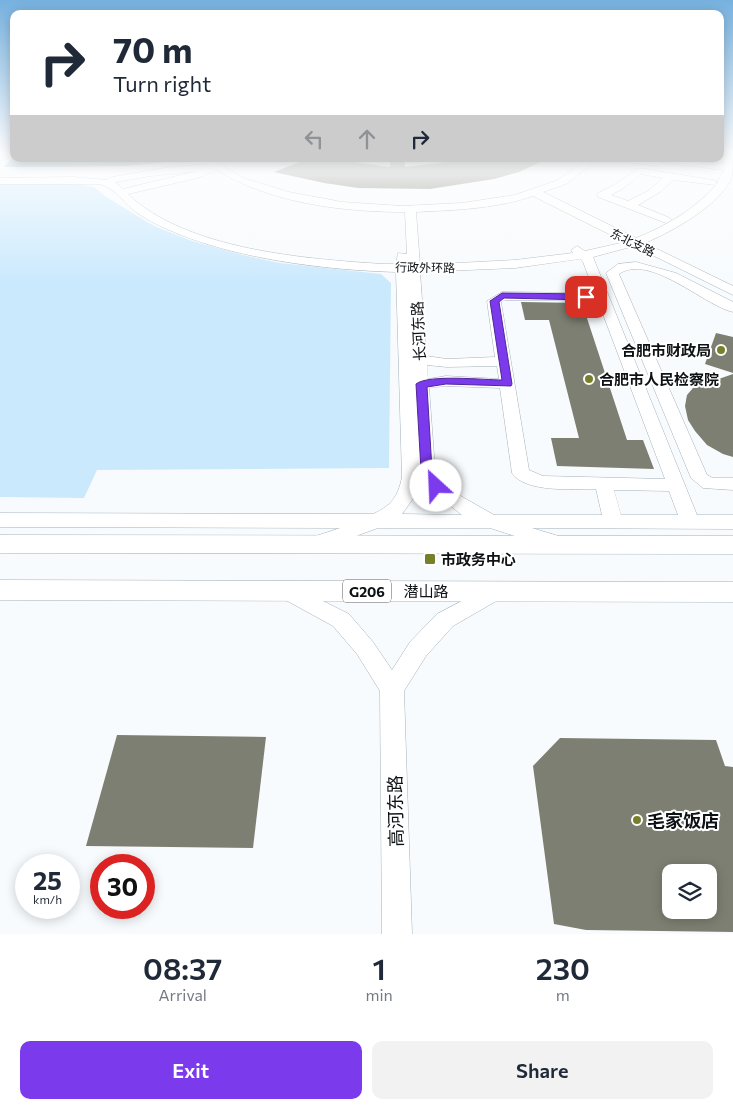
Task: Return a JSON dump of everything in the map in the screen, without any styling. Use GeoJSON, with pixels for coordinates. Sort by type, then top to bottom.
{"type":"FeatureCollection","features":[{"type":"Feature","properties":{"kind":"main road"},"geometry":{"type":"LineString","coordinates":[[0,544],[733,545]]}},
{"type":"Feature","properties":{"kind":"main road","name":"潜山路"},"geometry":{"type":"LineString","coordinates":[[0,590],[733,592]]}},
{"type":"Feature","properties":{"kind":"street","name":"行政外环路"},"geometry":{"type":"LineString","coordinates":[[124,197],[139,209],[162,223],[225,245],[291,259],[408,265],[529,263],[580,253],[634,239],[676,224],[701,207],[710,197]]}},
{"type":"Feature","properties":{"kind":"street","name":"行政外环路"},"geometry":{"type":"LineString","coordinates":[[135,197],[172,220],[231,241],[294,253],[408,265]]}},
{"type":"Feature","properties":{"kind":"street"},"geometry":{"type":"LineString","coordinates":[[291,197],[350,206],[405,208],[456,206],[497,201],[515,197]]}},
{"type":"Feature","properties":{"kind":"street","name":"东北支路"},"geometry":{"type":"LineString","coordinates":[[549,197],[733,291]]}},
{"type":"Feature","properties":{"kind":"street"},"geometry":{"type":"LineString","coordinates":[[606,197],[666,220]]}},
{"type":"Feature","properties":{"kind":"street"},"geometry":{"type":"LineString","coordinates":[[629,205],[647,197]]}},
{"type":"Feature","properties":{"kind":"street","name":"行政外环路"},"geometry":{"type":"LineString","coordinates":[[634,239],[692,204],[699,197]]}},
{"type":"Feature","properties":{"kind":"street","name":"长河东路"},"geometry":{"type":"LineString","coordinates":[[313,544],[345,534],[376,520],[398,508],[408,494],[411,478],[408,265],[405,208]]}},
{"type":"Feature","properties":{"kind":"street","name":"东北支路"},"geometry":{"type":"LineString","coordinates":[[634,239],[733,284]]}},
{"type":"Feature","properties":{"kind":"street"},"geometry":{"type":"LineString","coordinates":[[580,253],[589,260],[690,522]]}},
{"type":"Feature","properties":{"kind":"street","name":"长河东路"},"geometry":{"type":"LineString","coordinates":[[408,265],[420,360],[426,470],[436,486],[459,506],[487,520],[566,546]]}},
{"type":"Feature","properties":{"kind":"street"},"geometry":{"type":"LineString","coordinates":[[733,308],[658,269],[633,265],[622,266],[615,269],[612,273],[700,478],[709,484],[733,484]]}},
{"type":"Feature","properties":{"kind":"street"},"geometry":{"type":"LineString","coordinates":[[603,297],[502,296],[494,301],[521,474],[541,482],[676,485]]}},
{"type":"Feature","properties":{"kind":"street"},"geometry":{"type":"LineString","coordinates":[[420,360],[447,363],[504,361]]}},
{"type":"Feature","properties":{"kind":"street"},"geometry":{"type":"LineString","coordinates":[[421,384],[446,381],[507,384]]}},
{"type":"Feature","properties":{"kind":"street"},"geometry":{"type":"LineString","coordinates":[[603,483],[613,521]]}},
{"type":"Feature","properties":{"kind":"street"},"geometry":{"type":"LineString","coordinates":[[0,520],[733,522]]}},
{"type":"Feature","properties":{"kind":"street"},"geometry":{"type":"LineString","coordinates":[[289,592],[342,620],[365,648],[392,689],[418,649],[445,620],[498,590]]}},
{"type":"Feature","properties":{"kind":"street","name":"高河东路"},"geometry":{"type":"LineString","coordinates":[[392,689],[397,934]]}},
{"type":"Feature","properties":{"kind":"shaded area"},"geometry":{"type":"Polygon","coordinates":[[[0,197],[106,197],[154,226],[192,241],[280,263],[381,274],[391,283],[389,468],[97,470],[84,498],[0,497],[0,197]]]}},
{"type":"Feature","properties":{"kind":"building"},"geometry":{"type":"Polygon","coordinates":[[[521,302],[582,303],[627,440],[643,440],[654,469],[557,466],[551,438],[579,438],[549,320],[525,320],[521,302]]]}},
{"type":"Feature","properties":{"kind":"building","name":"合肥市财政局"},"geometry":{"type":"Polygon","coordinates":[[[716,333],[733,337],[733,373],[705,364],[716,333]]]}},
{"type":"Feature","properties":{"kind":"building"},"geometry":{"type":"Polygon","coordinates":[[[733,374],[733,457],[707,445],[688,420],[685,406],[687,395],[693,388],[733,374]]]}},
{"type":"Feature","properties":{"kind":"building"},"geometry":{"type":"Polygon","coordinates":[[[117,735],[266,737],[253,848],[86,846],[117,735]]]}},
{"type":"Feature","properties":{"kind":"building","name":"毛家饭店"},"geometry":{"type":"Polygon","coordinates":[[[560,738],[716,740],[725,766],[733,767],[733,932],[586,930],[554,924],[533,766],[560,738]]]}},
{"type":"Feature","properties":{"kind":"place","name":"合肥市财政局"},"geometry":{"type":"Point","coordinates":[721,350]}},
{"type":"Feature","properties":{"kind":"place","name":"合肥市人民检察院"},"geometry":{"type":"Point","coordinates":[589,379]}},
{"type":"Feature","properties":{"kind":"place","name":"市政务中心"},"geometry":{"type":"Point","coordinates":[430,559]}},
{"type":"Feature","properties":{"kind":"place","name":"毛家饭店"},"geometry":{"type":"Point","coordinates":[637,820]}},
{"type":"Feature","properties":{"kind":"route"},"geometry":{"type":"LineString","coordinates":[[436,486],[426,470],[421,384],[446,381],[507,384],[494,301],[502,296],[586,297]]}}]}
